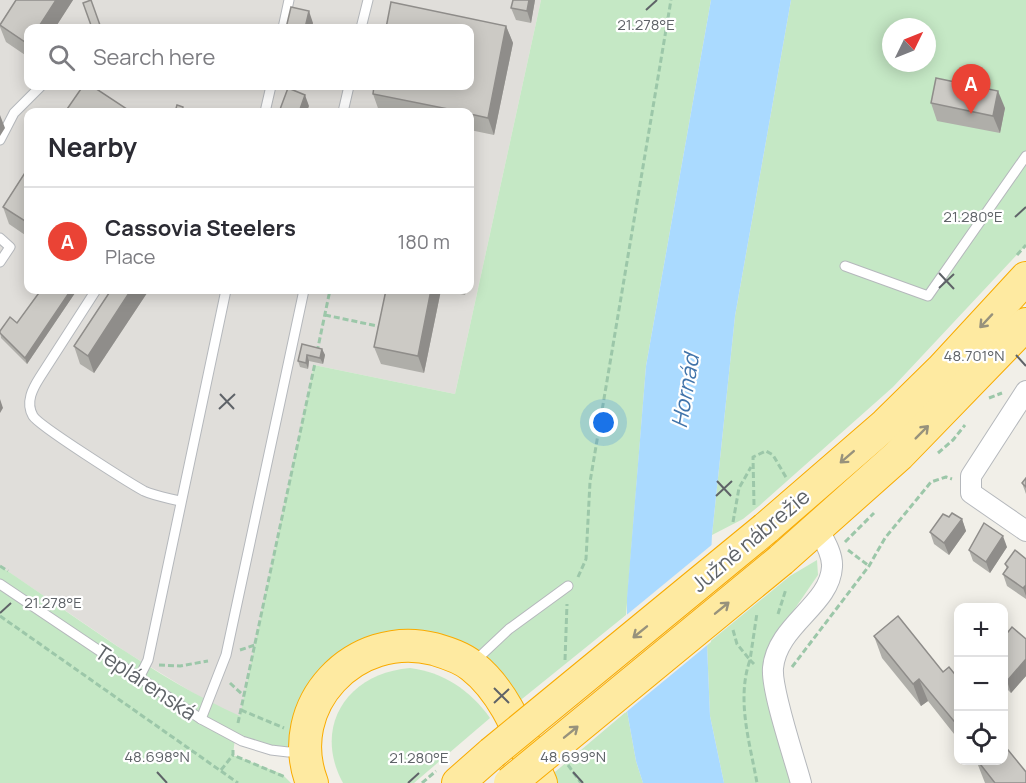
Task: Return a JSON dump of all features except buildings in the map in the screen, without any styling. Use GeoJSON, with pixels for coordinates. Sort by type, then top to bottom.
{"type":"FeatureCollection","features":[{"type":"Feature","properties":{"kind":"highway","name":"Južné nábrežie"},"geometry":{"type":"LineString","coordinates":[[458,783],[766,528],[886,424],[941,370],[1026,278]]}},
{"type":"Feature","properties":{"kind":"highway","name":"Južné nábrežie"},"geometry":{"type":"LineString","coordinates":[[510,783],[781,560],[830,537],[899,455],[1026,324]]}},
{"type":"Feature","properties":{"kind":"highway"},"geometry":{"type":"LineString","coordinates":[[312,783],[304,743],[320,696],[331,678],[354,660],[377,650],[407,645],[449,653],[471,664],[499,697],[541,783]]}},
{"type":"Feature","properties":{"kind":"street"},"geometry":{"type":"LineString","coordinates":[[1026,390],[971,476],[969,486],[971,493],[1026,531]]}},
{"type":"Feature","properties":{"kind":"street"},"geometry":{"type":"LineString","coordinates":[[801,783],[772,669],[782,641],[828,583],[832,566],[829,550],[830,537]]}},
{"type":"Feature","properties":{"kind":"lane"},"geometry":{"type":"LineString","coordinates":[[284,24],[289,0]]}},
{"type":"Feature","properties":{"kind":"lane"},"geometry":{"type":"LineString","coordinates":[[362,24],[368,0]]}},
{"type":"Feature","properties":{"kind":"lane"},"geometry":{"type":"LineString","coordinates":[[0,140],[14,113],[37,90]]}},
{"type":"Feature","properties":{"kind":"lane"},"geometry":{"type":"LineString","coordinates":[[266,108],[270,90]]}},
{"type":"Feature","properties":{"kind":"lane"},"geometry":{"type":"LineString","coordinates":[[344,108],[348,90]]}},
{"type":"Feature","properties":{"kind":"lane"},"geometry":{"type":"LineString","coordinates":[[845,266],[928,296],[1026,156]]}},
{"type":"Feature","properties":{"kind":"lane"},"geometry":{"type":"LineString","coordinates":[[0,238],[10,247],[0,262]]}},
{"type":"Feature","properties":{"kind":"lane"},"geometry":{"type":"LineString","coordinates":[[93,294],[40,376],[32,392],[30,408],[39,423],[146,492],[180,501]]}},
{"type":"Feature","properties":{"kind":"lane"},"geometry":{"type":"LineString","coordinates":[[139,678],[148,660],[225,294]]}},
{"type":"Feature","properties":{"kind":"lane"},"geometry":{"type":"LineString","coordinates":[[201,719],[226,655],[303,294]]}},
{"type":"Feature","properties":{"kind":"lane","name":"Teplárenská"},"geometry":{"type":"LineString","coordinates":[[0,584],[201,719],[236,737],[271,750],[288,752],[304,743]]}},
{"type":"Feature","properties":{"kind":"lane"},"geometry":{"type":"LineString","coordinates":[[471,664],[509,629],[568,586]]}},
{"type":"Feature","properties":{"kind":"path"},"geometry":{"type":"LineString","coordinates":[[565,666],[564,630],[568,586],[577,578],[586,560],[590,482],[671,0]]}},
{"type":"Feature","properties":{"kind":"path"},"geometry":{"type":"LineString","coordinates":[[317,353],[329,294]]}},
{"type":"Feature","properties":{"kind":"path"},"geometry":{"type":"LineString","coordinates":[[325,315],[388,329]]}},
{"type":"Feature","properties":{"kind":"path"},"geometry":{"type":"LineString","coordinates":[[221,770],[233,755],[315,363]]}},
{"type":"Feature","properties":{"kind":"path"},"geometry":{"type":"LineString","coordinates":[[772,669],[790,669],[797,665],[869,566],[885,538],[931,482],[946,477],[969,486]]}},
{"type":"Feature","properties":{"kind":"path"},"geometry":{"type":"LineString","coordinates":[[830,537],[869,566]]}},
{"type":"Feature","properties":{"kind":"path"},"geometry":{"type":"LineString","coordinates":[[0,566],[9,572]]}},
{"type":"Feature","properties":{"kind":"path"},"geometry":{"type":"LineString","coordinates":[[0,616],[238,783]]}},
{"type":"Feature","properties":{"kind":"path"},"geometry":{"type":"LineString","coordinates":[[148,660],[164,667],[204,663],[255,645]]}},
{"type":"Feature","properties":{"kind":"path"},"geometry":{"type":"LineString","coordinates":[[750,660],[746,671],[744,707],[757,783]]}},
{"type":"Feature","properties":{"kind":"path"},"geometry":{"type":"LineString","coordinates":[[241,710],[304,743]]}},
{"type":"Feature","properties":{"kind":"path"},"geometry":{"type":"LineString","coordinates":[[233,755],[282,774],[290,783]]}},
{"type":"Feature","properties":{"kind":"path"},"geometry":{"type":"LineString","coordinates":[[567,761],[581,783]]}},
{"type":"Feature","properties":{"kind":"shaded area"},"geometry":{"type":"Polygon","coordinates":[[[0,0],[541,0],[455,394],[314,365],[240,717],[208,702],[126,652],[0,566],[0,0]]]}},
{"type":"Feature","properties":{"kind":"green space"},"geometry":{"type":"Polygon","coordinates":[[[541,0],[711,0],[646,366],[626,615],[507,711],[487,680],[377,650],[288,752],[235,738],[233,755],[282,774],[291,783],[0,783],[0,566],[147,665],[240,716],[314,365],[455,394],[541,0]]]}},
{"type":"Feature","properties":{"kind":"green space"},"geometry":{"type":"Polygon","coordinates":[[[791,0],[1026,0],[1026,245],[893,387],[759,506],[743,519],[712,535],[735,316],[791,0]]]}},
{"type":"Feature","properties":{"kind":"green space"},"geometry":{"type":"Polygon","coordinates":[[[817,560],[818,575],[774,639],[801,783],[724,783],[710,716],[707,644],[790,576],[817,560]]]}},
{"type":"Feature","properties":{"kind":"green space"},"geometry":{"type":"Polygon","coordinates":[[[410,668],[434,674],[455,684],[474,699],[490,718],[414,783],[343,783],[334,762],[332,742],[334,723],[342,706],[353,692],[369,680],[388,672],[410,668]]]}},
{"type":"Feature","properties":{"kind":"green space"},"geometry":{"type":"Polygon","coordinates":[[[627,711],[636,761],[643,783],[542,783],[627,711]]]}},
{"type":"Feature","properties":{"kind":"water","name":"Hornád"},"geometry":{"type":"Polygon","coordinates":[[[711,0],[791,0],[735,316],[712,535],[707,644],[710,716],[724,783],[643,783],[636,761],[627,711],[627,598],[646,366],[711,0]]]}},
{"type":"Feature","properties":{"kind":"pier"},"geometry":{"type":"Polygon","coordinates":[[[714,543],[711,642],[625,713],[624,617],[714,543]]]}},
{"type":"Feature","properties":{"kind":"place","name":"Cassovia Steelers"},"geometry":{"type":"Point","coordinates":[971,114]}}]}
